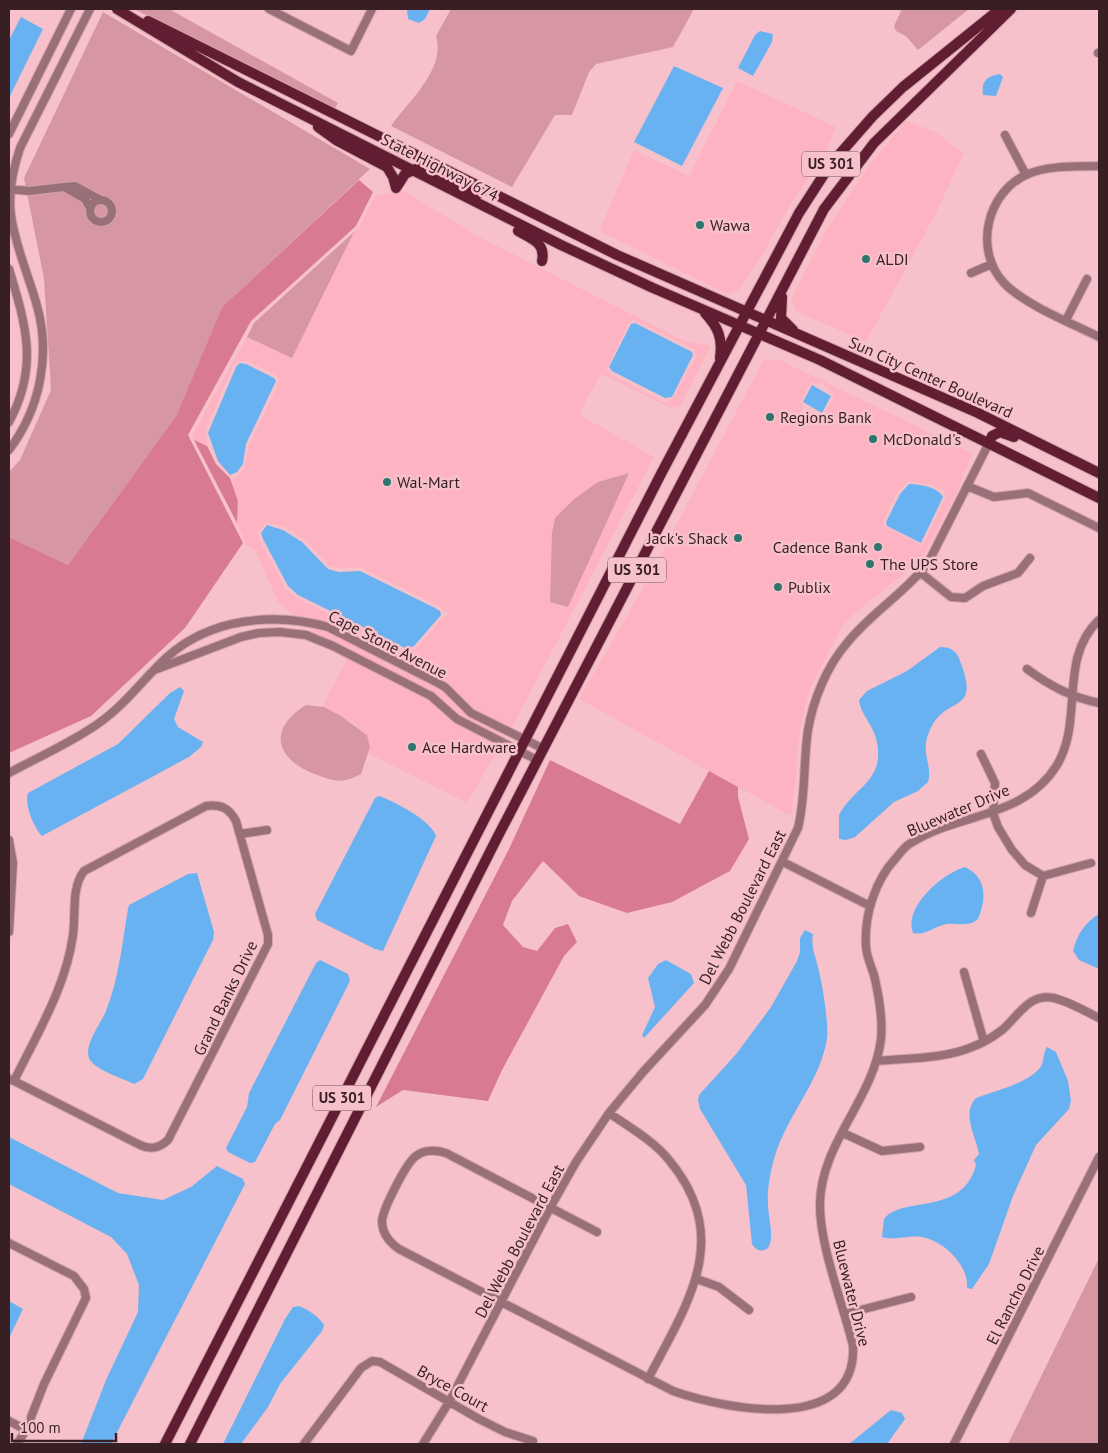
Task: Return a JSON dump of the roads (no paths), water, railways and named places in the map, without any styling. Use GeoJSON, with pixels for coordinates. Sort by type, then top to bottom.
{"type":"FeatureCollection","features":[{"type":"Feature","properties":{"kind":"main road","name":"State Highway 674"},"geometry":{"type":"LineString","coordinates":[[117,9],[238,82],[467,198],[564,246],[700,309],[760,334]]}},
{"type":"Feature","properties":{"kind":"main road","name":"State Highway 674"},"geometry":{"type":"LineString","coordinates":[[125,9],[616,255],[748,313]]}},
{"type":"Feature","properties":{"kind":"main road","name":"US 301"},"geometry":{"type":"LineString","coordinates":[[165,1444],[519,751],[799,213],[842,149],[904,87],[1000,9]]}},
{"type":"Feature","properties":{"kind":"main road","name":"US 301"},"geometry":{"type":"LineString","coordinates":[[190,1444],[322,1187],[462,906],[824,210],[858,162],[904,112],[1011,9]]}},
{"type":"Feature","properties":{"kind":"main road"},"geometry":{"type":"LineString","coordinates":[[306,116],[329,136],[387,167],[393,177],[396,188]]}},
{"type":"Feature","properties":{"kind":"main road"},"geometry":{"type":"LineString","coordinates":[[396,188],[401,178],[420,167],[510,209],[531,213]]}},
{"type":"Feature","properties":{"kind":"main road"},"geometry":{"type":"LineString","coordinates":[[396,188],[412,176],[424,176]]}},
{"type":"Feature","properties":{"kind":"main road"},"geometry":{"type":"LineString","coordinates":[[467,198],[480,210],[540,243],[543,251],[542,261],[554,249],[564,246]]}},
{"type":"Feature","properties":{"kind":"main road"},"geometry":{"type":"LineString","coordinates":[[784,286],[781,318],[800,335]]}},
{"type":"Feature","properties":{"kind":"main road"},"geometry":{"type":"LineString","coordinates":[[700,309],[715,324],[720,335],[722,345],[718,366]]}},
{"type":"Feature","properties":{"kind":"main road","name":"Sun City Center Boulevard"},"geometry":{"type":"LineString","coordinates":[[748,313],[978,413],[1099,474]]}},
{"type":"Feature","properties":{"kind":"main road","name":"Sun City Center Boulevard"},"geometry":{"type":"LineString","coordinates":[[760,334],[820,360],[1099,498]]}},
{"type":"Feature","properties":{"kind":"main road"},"geometry":{"type":"LineString","coordinates":[[989,443],[992,436],[1000,432],[1012,435],[1082,470],[1099,474]]}},
{"type":"Feature","properties":{"kind":"street"},"geometry":{"type":"LineString","coordinates":[[9,134],[71,9]]}},
{"type":"Feature","properties":{"kind":"street"},"geometry":{"type":"LineString","coordinates":[[9,450],[29,418],[37,394],[43,364],[42,332],[38,307],[12,235],[10,189],[20,148],[90,9]]}},
{"type":"Feature","properties":{"kind":"street"},"geometry":{"type":"LineString","coordinates":[[269,9],[351,51],[372,9]]}},
{"type":"Feature","properties":{"kind":"street"},"geometry":{"type":"LineString","coordinates":[[1006,136],[1026,175]]}},
{"type":"Feature","properties":{"kind":"street"},"geometry":{"type":"LineString","coordinates":[[1099,166],[1051,167],[1026,175],[1005,191],[992,212],[986,231],[992,264],[1002,281],[1015,294],[1099,337]]}},
{"type":"Feature","properties":{"kind":"street"},"geometry":{"type":"LineString","coordinates":[[10,189],[29,191],[64,187],[75,186],[108,202],[112,212],[109,219],[102,222],[95,220],[85,199],[64,187]]}},
{"type":"Feature","properties":{"kind":"street"},"geometry":{"type":"LineString","coordinates":[[90,208],[94,202],[101,200]]}},
{"type":"Feature","properties":{"kind":"street"},"geometry":{"type":"LineString","coordinates":[[971,273],[992,264]]}},
{"type":"Feature","properties":{"kind":"street"},"geometry":{"type":"LineString","coordinates":[[9,269],[25,320],[27,346],[26,371],[20,396],[9,422]]}},
{"type":"Feature","properties":{"kind":"street"},"geometry":{"type":"LineString","coordinates":[[1066,320],[1088,279]]}},
{"type":"Feature","properties":{"kind":"street","name":"Del Webb Boulevard East"},"geometry":{"type":"LineString","coordinates":[[423,1444],[449,1402],[576,1162],[609,1112],[643,1072],[706,1005],[729,969],[798,828],[804,804],[808,729],[828,672],[845,644],[865,622],[921,573],[928,563],[989,443]]}},
{"type":"Feature","properties":{"kind":"street"},"geometry":{"type":"LineString","coordinates":[[967,486],[994,497],[1028,493],[1099,528]]}},
{"type":"Feature","properties":{"kind":"street"},"geometry":{"type":"LineString","coordinates":[[921,573],[951,597],[965,598],[983,586],[1018,573],[1030,558]]}},
{"type":"Feature","properties":{"kind":"street","name":"Cape Stone Avenue"},"geometry":{"type":"LineString","coordinates":[[9,773],[99,723],[157,669],[166,658],[182,646],[228,625],[268,618],[310,622],[328,627],[445,687],[471,713],[544,749]]}},
{"type":"Feature","properties":{"kind":"street","name":"Bluewater Drive"},"geometry":{"type":"LineString","coordinates":[[550,1208],[439,1151],[421,1153],[415,1156],[407,1167],[383,1217],[383,1228],[387,1239],[398,1249],[672,1390],[704,1402],[738,1407],[806,1407],[822,1402],[838,1390],[849,1374],[854,1360],[853,1346],[821,1228],[820,1202],[824,1178],[831,1155],[878,1061],[882,1015],[866,946],[870,906],[884,874],[910,843],[950,826],[993,813],[1033,791],[1052,772],[1066,746],[1074,698],[1074,676],[1078,652],[1089,630],[1099,620]]}},
{"type":"Feature","properties":{"kind":"street","name":"Cape Stone Avenue"},"geometry":{"type":"LineString","coordinates":[[157,669],[241,637],[259,633],[280,632],[306,635],[333,646],[431,696],[457,719],[538,760]]}},
{"type":"Feature","properties":{"kind":"street"},"geometry":{"type":"LineString","coordinates":[[1027,669],[1048,685],[1074,698],[1099,704]]}},
{"type":"Feature","properties":{"kind":"street"},"geometry":{"type":"LineString","coordinates":[[981,754],[995,783],[993,813],[1012,850],[1025,865],[1043,876],[1062,873],[1091,863]]}},
{"type":"Feature","properties":{"kind":"street","name":"Grand Banks Drive"},"geometry":{"type":"LineString","coordinates":[[216,804],[231,813],[240,834],[268,935],[268,944],[168,1140],[160,1146],[145,1148],[11,1080],[59,990],[73,936],[76,886],[84,871],[206,806],[216,804]]}},
{"type":"Feature","properties":{"kind":"street"},"geometry":{"type":"LineString","coordinates":[[240,834],[267,830]]}},
{"type":"Feature","properties":{"kind":"street"},"geometry":{"type":"LineString","coordinates":[[9,840],[12,863],[9,932]]}},
{"type":"Feature","properties":{"kind":"street"},"geometry":{"type":"LineString","coordinates":[[783,862],[870,906]]}},
{"type":"Feature","properties":{"kind":"street"},"geometry":{"type":"LineString","coordinates":[[1031,913],[1043,876]]}},
{"type":"Feature","properties":{"kind":"street"},"geometry":{"type":"LineString","coordinates":[[964,972],[984,1042]]}},
{"type":"Feature","properties":{"kind":"street"},"geometry":{"type":"LineString","coordinates":[[878,1061],[951,1053],[984,1042],[1003,1029],[1020,1010],[1033,1000],[1052,998],[1074,1005],[1099,1018]]}},
{"type":"Feature","properties":{"kind":"street"},"geometry":{"type":"LineString","coordinates":[[609,1112],[669,1159],[685,1182],[696,1206],[701,1234],[701,1257],[697,1279],[648,1378]]}},
{"type":"Feature","properties":{"kind":"street"},"geometry":{"type":"LineString","coordinates":[[843,1133],[882,1151],[920,1147]]}},
{"type":"Feature","properties":{"kind":"street","name":"El Rancho Drive"},"geometry":{"type":"LineString","coordinates":[[954,1444],[1099,1157]]}},
{"type":"Feature","properties":{"kind":"street"},"geometry":{"type":"LineString","coordinates":[[550,1208],[597,1232]]}},
{"type":"Feature","properties":{"kind":"street"},"geometry":{"type":"LineString","coordinates":[[9,1243],[74,1276],[84,1289],[86,1298],[44,1384],[26,1430],[18,1444]]}},
{"type":"Feature","properties":{"kind":"street"},"geometry":{"type":"LineString","coordinates":[[697,1279],[719,1287],[749,1310]]}},
{"type":"Feature","properties":{"kind":"street"},"geometry":{"type":"LineString","coordinates":[[845,1314],[911,1297]]}},
{"type":"Feature","properties":{"kind":"street","name":"Bryce Court"},"geometry":{"type":"LineString","coordinates":[[304,1444],[361,1368],[372,1361],[380,1362],[505,1432],[533,1441]]}},
{"type":"Feature","properties":{"kind":"street"},"geometry":{"type":"LineString","coordinates":[[9,1422],[26,1430]]}},
{"type":"Feature","properties":{"kind":"water"},"geometry":{"type":"Polygon","coordinates":[[[407,9],[430,9],[425,19],[419,23],[408,19],[407,9]]]}},
{"type":"Feature","properties":{"kind":"water"},"geometry":{"type":"Polygon","coordinates":[[[21,17],[43,29],[9,98],[9,40],[21,17]]]}},
{"type":"Feature","properties":{"kind":"water"},"geometry":{"type":"Polygon","coordinates":[[[760,31],[773,34],[772,42],[753,76],[738,68],[755,35],[760,31]]]}},
{"type":"Feature","properties":{"kind":"water"},"geometry":{"type":"Polygon","coordinates":[[[674,66],[723,88],[682,166],[634,142],[674,66]]]}},
{"type":"Feature","properties":{"kind":"water"},"geometry":{"type":"Polygon","coordinates":[[[1000,74],[1003,77],[996,96],[983,95],[983,86],[986,80],[1000,74]]]}},
{"type":"Feature","properties":{"kind":"water"},"geometry":{"type":"Polygon","coordinates":[[[635,323],[692,352],[693,355],[672,397],[665,398],[612,371],[609,367],[631,324],[635,323]]]}},
{"type":"Feature","properties":{"kind":"water"},"geometry":{"type":"Polygon","coordinates":[[[240,363],[246,364],[274,378],[276,381],[246,444],[243,464],[237,472],[230,475],[218,461],[208,433],[236,367],[240,363]]]}},
{"type":"Feature","properties":{"kind":"water"},"geometry":{"type":"Polygon","coordinates":[[[812,385],[831,396],[822,413],[803,402],[812,385]]]}},
{"type":"Feature","properties":{"kind":"water"},"geometry":{"type":"Polygon","coordinates":[[[909,484],[933,488],[943,497],[921,543],[887,526],[886,522],[900,494],[909,484]]]}},
{"type":"Feature","properties":{"kind":"water"},"geometry":{"type":"Polygon","coordinates":[[[267,525],[283,530],[302,542],[328,569],[339,572],[360,571],[435,608],[440,611],[441,615],[414,646],[407,649],[298,595],[288,586],[263,539],[261,533],[267,525]]]}},
{"type":"Feature","properties":{"kind":"water"},"geometry":{"type":"Polygon","coordinates":[[[940,647],[950,649],[957,655],[966,679],[967,690],[964,698],[943,712],[929,732],[926,746],[929,770],[928,782],[918,791],[894,802],[855,837],[846,840],[839,839],[839,815],[845,805],[873,774],[877,764],[876,738],[859,700],[867,691],[907,671],[940,647]]]}},
{"type":"Feature","properties":{"kind":"water"},"geometry":{"type":"Polygon","coordinates":[[[180,687],[184,691],[174,719],[178,727],[203,742],[201,747],[189,757],[42,836],[30,816],[27,803],[28,793],[118,744],[170,693],[180,687]]]}},
{"type":"Feature","properties":{"kind":"water"},"geometry":{"type":"Polygon","coordinates":[[[379,796],[394,802],[420,818],[428,824],[436,836],[383,951],[375,949],[317,920],[315,914],[375,798],[379,796]]]}},
{"type":"Feature","properties":{"kind":"water"},"geometry":{"type":"Polygon","coordinates":[[[965,867],[978,877],[983,890],[983,904],[978,919],[968,924],[947,924],[926,932],[913,933],[911,923],[919,902],[927,892],[946,876],[965,867]]]}},
{"type":"Feature","properties":{"kind":"water"},"geometry":{"type":"Polygon","coordinates":[[[197,873],[214,932],[213,940],[143,1079],[134,1084],[110,1074],[93,1064],[88,1054],[90,1042],[106,1011],[114,986],[129,905],[188,874],[197,873]]]}},
{"type":"Feature","properties":{"kind":"water"},"geometry":{"type":"Polygon","coordinates":[[[1099,914],[1099,969],[1079,960],[1073,951],[1082,930],[1099,914]]]}},
{"type":"Feature","properties":{"kind":"water"},"geometry":{"type":"Polygon","coordinates":[[[805,930],[813,934],[813,947],[825,1003],[827,1038],[818,1069],[786,1128],[774,1159],[768,1193],[771,1238],[768,1248],[761,1251],[752,1244],[746,1185],[700,1109],[698,1100],[699,1095],[737,1053],[771,1007],[797,961],[800,952],[800,938],[805,930]]]}},
{"type":"Feature","properties":{"kind":"water"},"geometry":{"type":"Polygon","coordinates":[[[320,960],[348,974],[350,981],[280,1120],[275,1124],[255,1162],[250,1163],[228,1152],[226,1148],[247,1107],[249,1093],[316,963],[320,960]]]}},
{"type":"Feature","properties":{"kind":"water"},"geometry":{"type":"Polygon","coordinates":[[[666,960],[691,974],[694,983],[644,1038],[642,1035],[655,1007],[648,978],[658,964],[666,960]]]}},
{"type":"Feature","properties":{"kind":"water"},"geometry":{"type":"Polygon","coordinates":[[[1047,1047],[1056,1052],[1068,1081],[1071,1101],[1069,1109],[1036,1145],[1013,1196],[989,1264],[972,1289],[967,1288],[964,1271],[946,1248],[921,1237],[882,1237],[884,1219],[893,1212],[904,1208],[946,1199],[958,1192],[969,1181],[976,1165],[974,1160],[979,1154],[970,1118],[972,1104],[976,1098],[1018,1083],[1033,1075],[1041,1067],[1047,1047]]]}},
{"type":"Feature","properties":{"kind":"water"},"geometry":{"type":"Polygon","coordinates":[[[9,1137],[118,1193],[163,1200],[191,1187],[217,1166],[243,1179],[245,1184],[111,1444],[81,1444],[106,1380],[138,1312],[139,1285],[127,1254],[111,1237],[9,1184],[9,1137]]]}},
{"type":"Feature","properties":{"kind":"water"},"geometry":{"type":"Polygon","coordinates":[[[9,1301],[23,1309],[9,1338],[9,1301]]]}},
{"type":"Feature","properties":{"kind":"water"},"geometry":{"type":"Polygon","coordinates":[[[299,1306],[310,1311],[319,1319],[324,1325],[322,1331],[280,1384],[268,1407],[241,1444],[223,1444],[285,1319],[293,1307],[299,1306]]]}},
{"type":"Feature","properties":{"kind":"water"},"geometry":{"type":"Polygon","coordinates":[[[891,1410],[902,1413],[905,1419],[887,1444],[849,1444],[891,1410]]]}},
{"type":"Feature","properties":{"kind":"place","name":"Wawa"},"geometry":{"type":"Point","coordinates":[700,225]}},
{"type":"Feature","properties":{"kind":"place","name":"ALDI"},"geometry":{"type":"Point","coordinates":[866,259]}},
{"type":"Feature","properties":{"kind":"place","name":"Regions Bank"},"geometry":{"type":"Point","coordinates":[770,417]}},
{"type":"Feature","properties":{"kind":"place","name":"McDonald's"},"geometry":{"type":"Point","coordinates":[873,439]}},
{"type":"Feature","properties":{"kind":"place","name":"Wal-Mart"},"geometry":{"type":"Point","coordinates":[387,482]}},
{"type":"Feature","properties":{"kind":"place","name":"Jack's Shack"},"geometry":{"type":"Point","coordinates":[738,538]}},
{"type":"Feature","properties":{"kind":"place","name":"Cadence Bank"},"geometry":{"type":"Point","coordinates":[878,547]}},
{"type":"Feature","properties":{"kind":"place","name":"The UPS Store"},"geometry":{"type":"Point","coordinates":[870,564]}},
{"type":"Feature","properties":{"kind":"place","name":"Publix"},"geometry":{"type":"Point","coordinates":[778,587]}},
{"type":"Feature","properties":{"kind":"place","name":"Ace Hardware"},"geometry":{"type":"Point","coordinates":[412,747]}}]}
